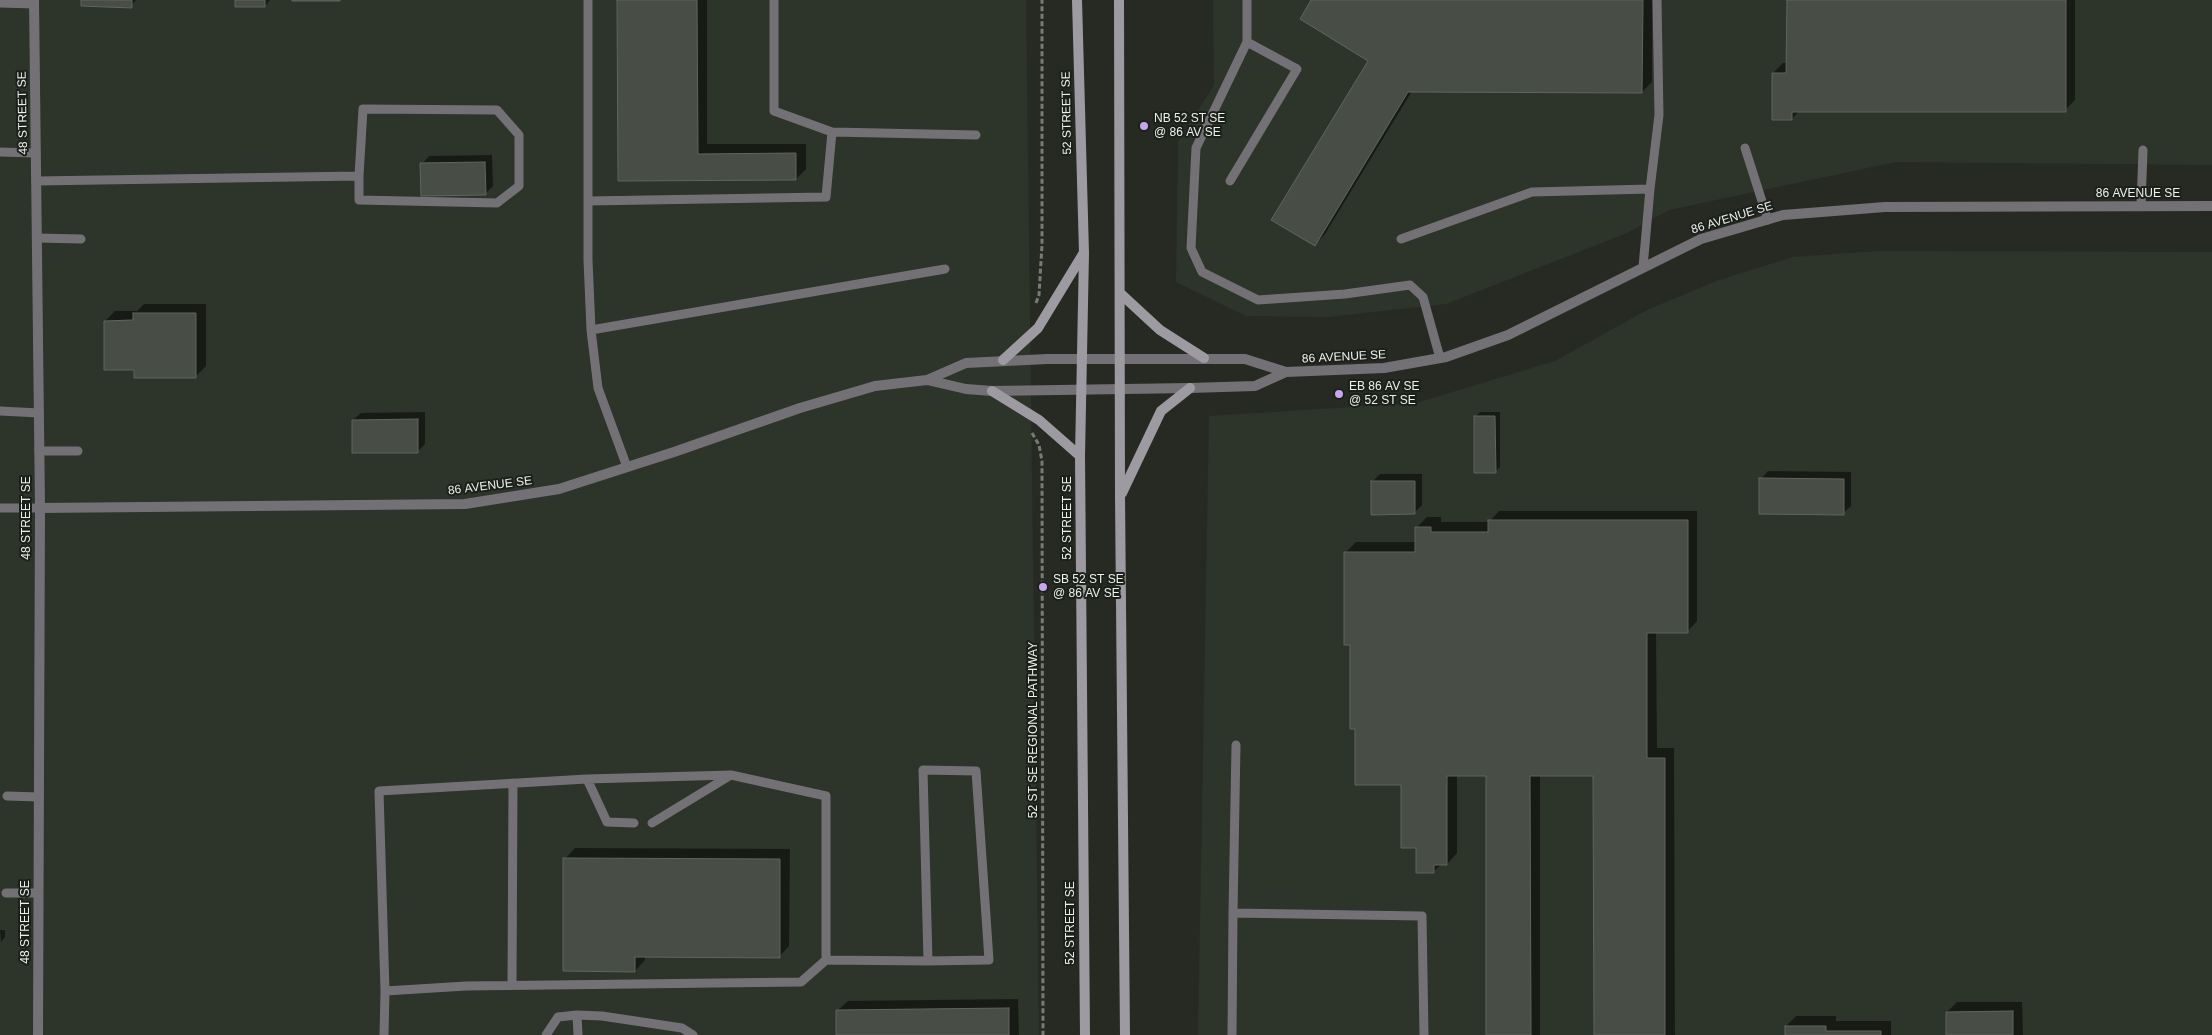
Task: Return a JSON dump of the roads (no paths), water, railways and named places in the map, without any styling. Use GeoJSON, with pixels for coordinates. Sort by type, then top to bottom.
{"type":"FeatureCollection","features":[{"type":"Feature","properties":{"kind":"main road","name":"52 STREET SE"},"geometry":{"type":"LineString","coordinates":[[1077,0],[1084,253],[1083,388],[1080,456],[1085,1035]]}},
{"type":"Feature","properties":{"kind":"main road"},"geometry":{"type":"LineString","coordinates":[[1119,0],[1120,496],[1126,1035]]}},
{"type":"Feature","properties":{"kind":"main road"},"geometry":{"type":"LineString","coordinates":[[1003,360],[1038,328],[1084,253]]}},
{"type":"Feature","properties":{"kind":"main road"},"geometry":{"type":"LineString","coordinates":[[1121,294],[1160,330],[1204,358]]}},
{"type":"Feature","properties":{"kind":"main road"},"geometry":{"type":"LineString","coordinates":[[1120,496],[1161,411],[1190,388]]}},
{"type":"Feature","properties":{"kind":"main road"},"geometry":{"type":"LineString","coordinates":[[992,391],[1039,420],[1080,456]]}},
{"type":"Feature","properties":{"kind":"street","name":"48 STREET SE"},"geometry":{"type":"LineString","coordinates":[[34,2],[40,508],[38,1035]]}},
{"type":"Feature","properties":{"kind":"street","name":"86 AVENUE SE"},"geometry":{"type":"LineString","coordinates":[[40,508],[465,504],[559,489],[809,405],[874,386],[927,380],[966,363],[1003,360],[1244,358],[1286,372],[1384,368],[1440,358],[1508,335],[1701,238],[1784,215],[1885,207],[2212,206]]}},
{"type":"Feature","properties":{"kind":"street","name":"86 AVENUE SE"},"geometry":{"type":"LineString","coordinates":[[927,380],[966,389],[992,391],[1083,388],[1190,388],[1255,386],[1286,372]]}},
{"type":"Feature","properties":{"kind":"lane"},"geometry":{"type":"LineString","coordinates":[[588,0],[590,330],[598,388],[627,467]]}},
{"type":"Feature","properties":{"kind":"lane"},"geometry":{"type":"LineString","coordinates":[[774,0],[774,110],[832,132],[976,135]]}},
{"type":"Feature","properties":{"kind":"lane"},"geometry":{"type":"LineString","coordinates":[[1247,0],[1247,42],[1196,148],[1191,248],[1202,272],[1258,300],[1345,294],[1410,286],[1423,297],[1440,358]]}},
{"type":"Feature","properties":{"kind":"lane"},"geometry":{"type":"LineString","coordinates":[[1643,267],[1659,115],[1657,0]]}},
{"type":"Feature","properties":{"kind":"lane"},"geometry":{"type":"LineString","coordinates":[[0,3],[34,2]]}},
{"type":"Feature","properties":{"kind":"lane"},"geometry":{"type":"LineString","coordinates":[[1230,182],[1297,69],[1247,42]]}},
{"type":"Feature","properties":{"kind":"lane"},"geometry":{"type":"LineString","coordinates":[[363,109],[497,110],[519,135],[519,186],[497,203],[359,200],[359,176],[363,109]]}},
{"type":"Feature","properties":{"kind":"lane"},"geometry":{"type":"LineString","coordinates":[[588,201],[826,197],[832,132]]}},
{"type":"Feature","properties":{"kind":"lane"},"geometry":{"type":"LineString","coordinates":[[1745,148],[1768,220]]}},
{"type":"Feature","properties":{"kind":"lane"},"geometry":{"type":"LineString","coordinates":[[2141,206],[2143,150]]}},
{"type":"Feature","properties":{"kind":"lane"},"geometry":{"type":"LineString","coordinates":[[0,152],[36,153]]}},
{"type":"Feature","properties":{"kind":"lane"},"geometry":{"type":"LineString","coordinates":[[36,181],[359,176]]}},
{"type":"Feature","properties":{"kind":"lane"},"geometry":{"type":"LineString","coordinates":[[1402,239],[1532,192],[1650,189]]}},
{"type":"Feature","properties":{"kind":"lane"},"geometry":{"type":"LineString","coordinates":[[37,238],[81,239]]}},
{"type":"Feature","properties":{"kind":"lane"},"geometry":{"type":"LineString","coordinates":[[590,330],[945,269]]}},
{"type":"Feature","properties":{"kind":"lane"},"geometry":{"type":"LineString","coordinates":[[0,411],[39,413]]}},
{"type":"Feature","properties":{"kind":"lane"},"geometry":{"type":"LineString","coordinates":[[39,451],[78,451]]}},
{"type":"Feature","properties":{"kind":"lane"},"geometry":{"type":"LineString","coordinates":[[0,508],[40,508]]}},
{"type":"Feature","properties":{"kind":"lane"},"geometry":{"type":"LineString","coordinates":[[1232,1035],[1236,745]]}},
{"type":"Feature","properties":{"kind":"lane"},"geometry":{"type":"LineString","coordinates":[[385,991],[512,985],[801,982],[826,960],[928,961],[989,960],[976,771],[923,770],[928,961]]}},
{"type":"Feature","properties":{"kind":"lane"},"geometry":{"type":"LineString","coordinates":[[652,823],[731,775]]}},
{"type":"Feature","properties":{"kind":"lane"},"geometry":{"type":"LineString","coordinates":[[384,1035],[385,991],[379,791],[587,779],[731,775],[826,796],[826,960]]}},
{"type":"Feature","properties":{"kind":"lane"},"geometry":{"type":"LineString","coordinates":[[587,779],[607,822],[634,823]]}},
{"type":"Feature","properties":{"kind":"lane"},"geometry":{"type":"LineString","coordinates":[[512,985],[514,783]]}},
{"type":"Feature","properties":{"kind":"lane"},"geometry":{"type":"LineString","coordinates":[[7,796],[39,796]]}},
{"type":"Feature","properties":{"kind":"lane"},"geometry":{"type":"LineString","coordinates":[[6,893],[38,894]]}},
{"type":"Feature","properties":{"kind":"lane"},"geometry":{"type":"LineString","coordinates":[[1233,913],[1422,916],[1424,1035]]}},
{"type":"Feature","properties":{"kind":"lane"},"geometry":{"type":"LineString","coordinates":[[546,1035],[558,1017],[577,1015],[602,1016],[682,1028],[693,1035]]}},
{"type":"Feature","properties":{"kind":"lane"},"geometry":{"type":"LineString","coordinates":[[577,1015],[578,1035]]}},
{"type":"Feature","properties":{"kind":"place","name":"NB 52 ST SE @ 86 AV SE"},"geometry":{"type":"Point","coordinates":[1144,126]}},
{"type":"Feature","properties":{"kind":"place","name":"EB 86 AV SE @ 52 ST SE"},"geometry":{"type":"Point","coordinates":[1339,394]}},
{"type":"Feature","properties":{"kind":"place","name":"SB 52 ST SE @ 86 AV SE"},"geometry":{"type":"Point","coordinates":[1043,587]}}]}
